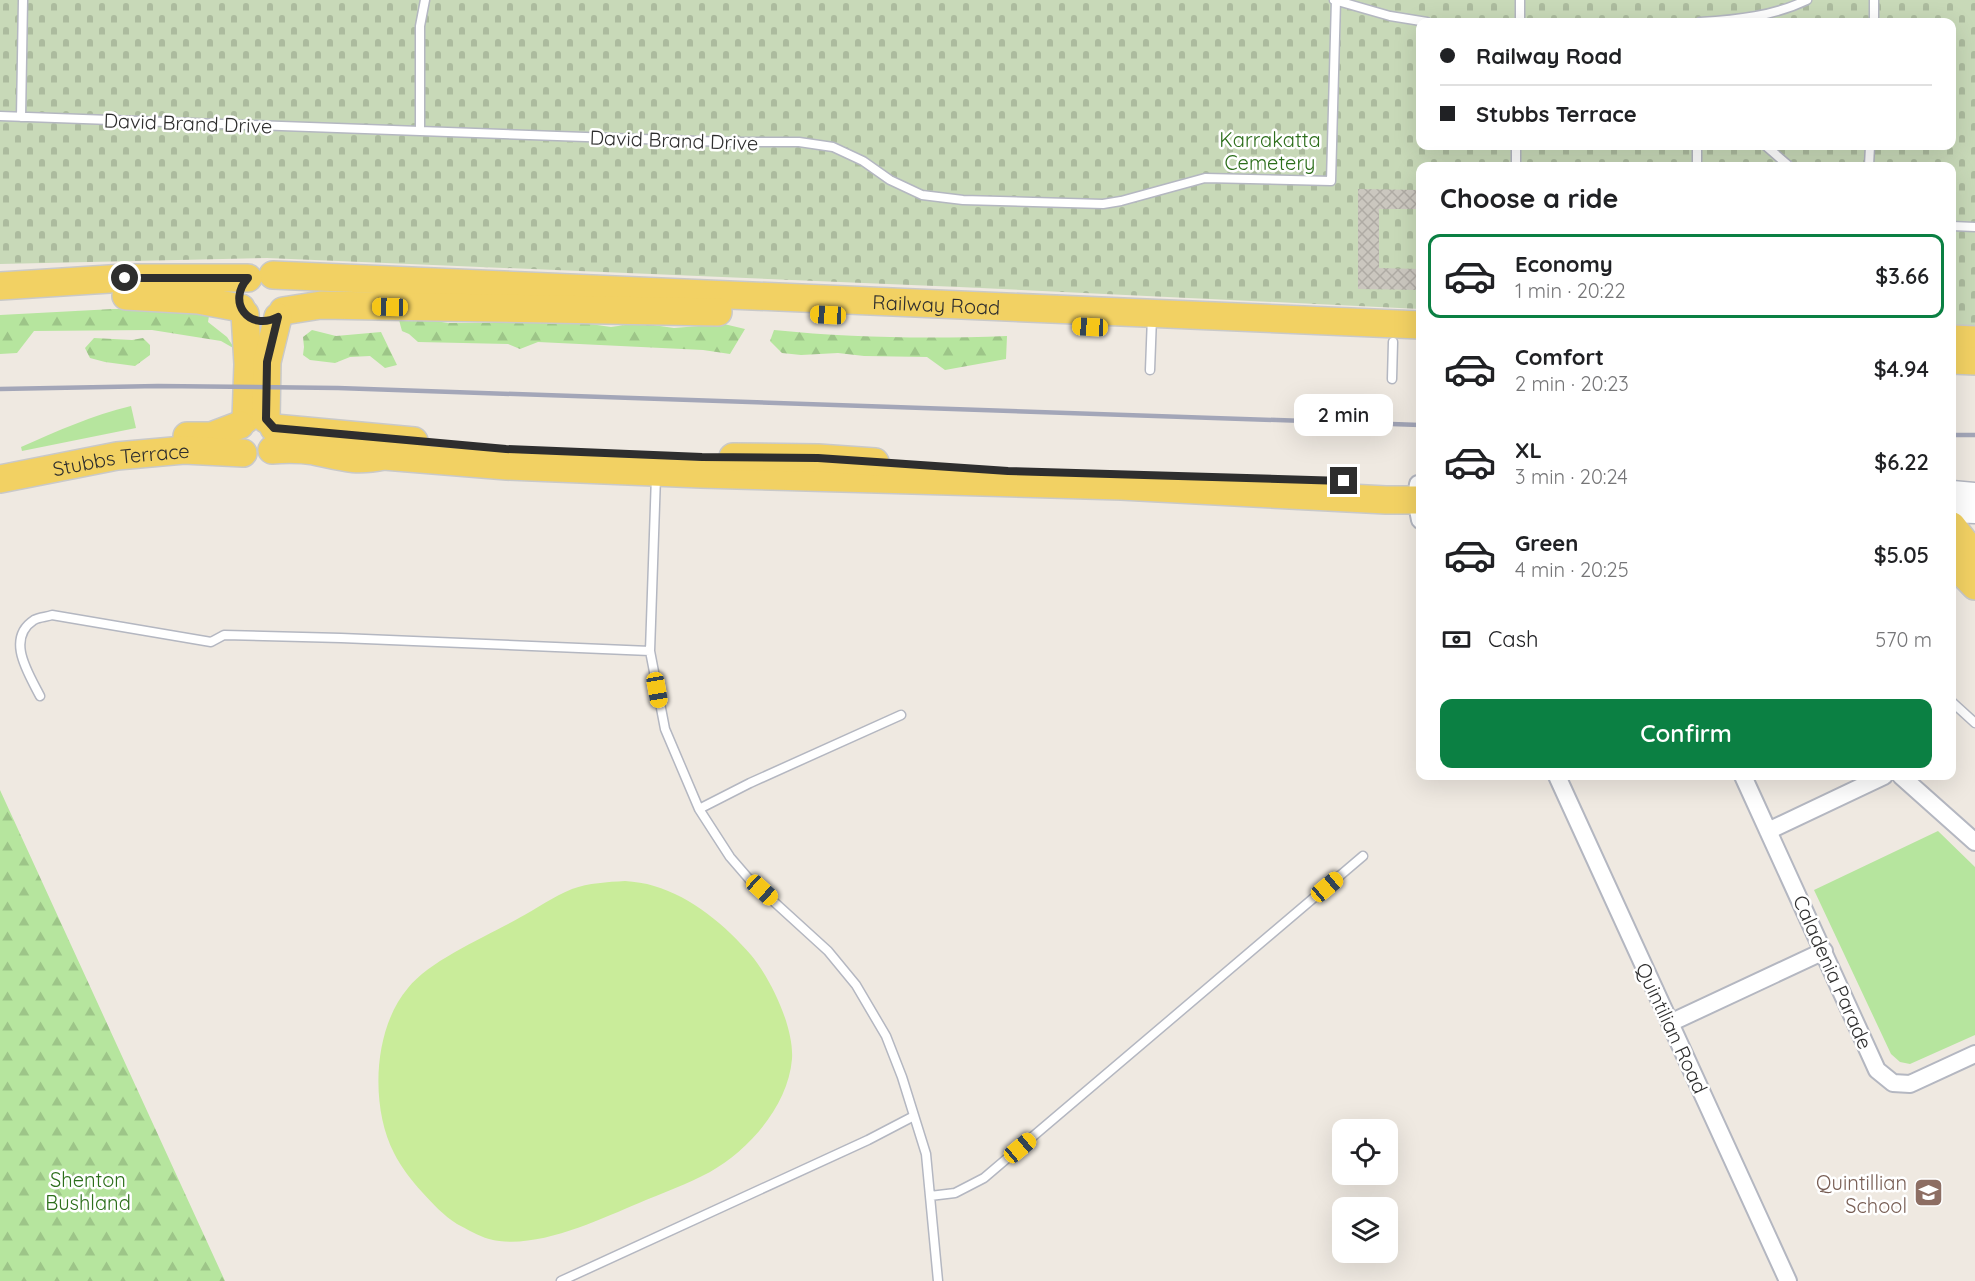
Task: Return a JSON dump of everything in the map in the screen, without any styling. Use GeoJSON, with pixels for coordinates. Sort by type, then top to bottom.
{"type":"FeatureCollection","features":[{"type":"Feature","properties":{"kind":"main road","name":"Railway Road"},"geometry":{"type":"LineString","coordinates":[[0,286],[125,278],[260,277],[1152,322]]}},
{"type":"Feature","properties":{"kind":"main road"},"geometry":{"type":"LineString","coordinates":[[260,277],[279,279],[287,291],[288,298],[267,362],[259,428],[239,292],[242,284],[260,277]]}},
{"type":"Feature","properties":{"kind":"main road"},"geometry":{"type":"LineString","coordinates":[[0,301],[58,296],[155,297],[198,300],[243,311],[257,321],[265,322],[281,314]]}},
{"type":"Feature","properties":{"kind":"main road","name":"Railway Road"},"geometry":{"type":"LineString","coordinates":[[281,314],[321,305],[806,314],[1412,330]]}},
{"type":"Feature","properties":{"kind":"main road"},"geometry":{"type":"LineString","coordinates":[[1956,339],[1975,340]]}},
{"type":"Feature","properties":{"kind":"main road"},"geometry":{"type":"LineString","coordinates":[[1956,360],[1975,361]]}},
{"type":"Feature","properties":{"kind":"main road","name":"Stubbs Terrace"},"geometry":{"type":"LineString","coordinates":[[0,479],[117,456],[184,450],[243,453],[255,458],[268,454],[259,428]]}},
{"type":"Feature","properties":{"kind":"main road","name":"Stubbs Terrace"},"geometry":{"type":"LineString","coordinates":[[259,428],[315,451],[348,459],[384,456],[507,466],[656,472],[1121,486],[1386,500],[1416,497]]}},
{"type":"Feature","properties":{"kind":"main road","name":"Stubbs Terrace"},"geometry":{"type":"LineString","coordinates":[[0,466],[145,439],[165,433],[200,437],[259,428],[506,449],[702,457],[818,458],[1416,497]]}},
{"type":"Feature","properties":{"kind":"main road"},"geometry":{"type":"LineString","coordinates":[[1956,531],[1975,556]]}},
{"type":"Feature","properties":{"kind":"main road"},"geometry":{"type":"LineString","coordinates":[[1956,566],[1975,586]]}},
{"type":"Feature","properties":{"kind":"street"},"geometry":{"type":"LineString","coordinates":[[1956,493],[1975,495]]}},
{"type":"Feature","properties":{"kind":"street"},"geometry":{"type":"LineString","coordinates":[[1956,510],[1975,511]]}},
{"type":"Feature","properties":{"kind":"street","name":"Quintilian Road"},"geometry":{"type":"LineString","coordinates":[[1559,780],[1788,1281]]}},
{"type":"Feature","properties":{"kind":"street","name":"Caladenia Parade"},"geometry":{"type":"LineString","coordinates":[[1745,780],[1877,1070],[1893,1083],[1910,1084],[1975,1054]]}},
{"type":"Feature","properties":{"kind":"street"},"geometry":{"type":"LineString","coordinates":[[1768,831],[1876,780]]}},
{"type":"Feature","properties":{"kind":"street"},"geometry":{"type":"LineString","coordinates":[[1905,780],[1975,842]]}},
{"type":"Feature","properties":{"kind":"street"},"geometry":{"type":"LineString","coordinates":[[1670,1023],[1824,951]]}},
{"type":"Feature","properties":{"kind":"lane"},"geometry":{"type":"LineString","coordinates":[[21,117],[23,0]]}},
{"type":"Feature","properties":{"kind":"lane"},"geometry":{"type":"LineString","coordinates":[[420,131],[420,26],[425,0]]}},
{"type":"Feature","properties":{"kind":"lane"},"geometry":{"type":"LineString","coordinates":[[1335,0],[1390,16],[1416,20]]}},
{"type":"Feature","properties":{"kind":"lane","name":"David Brand Drive"},"geometry":{"type":"LineString","coordinates":[[0,117],[726,142],[799,142],[833,147],[863,161],[890,180],[922,195],[963,200],[1103,204],[1205,178],[1331,181],[1335,0]]}},
{"type":"Feature","properties":{"kind":"lane"},"geometry":{"type":"LineString","coordinates":[[1520,0],[1520,18]]}},
{"type":"Feature","properties":{"kind":"lane"},"geometry":{"type":"LineString","coordinates":[[1744,18],[1792,7],[1807,0]]}},
{"type":"Feature","properties":{"kind":"lane"},"geometry":{"type":"LineString","coordinates":[[1874,0],[1874,18]]}},
{"type":"Feature","properties":{"kind":"lane"},"geometry":{"type":"LineString","coordinates":[[1771,150],[1785,162]]}},
{"type":"Feature","properties":{"kind":"lane"},"geometry":{"type":"LineString","coordinates":[[1956,226],[1975,227]]}},
{"type":"Feature","properties":{"kind":"lane"},"geometry":{"type":"LineString","coordinates":[[1150,370],[1152,322]]}},
{"type":"Feature","properties":{"kind":"lane"},"geometry":{"type":"LineString","coordinates":[[1392,379],[1412,330]]}},
{"type":"Feature","properties":{"kind":"lane"},"geometry":{"type":"LineString","coordinates":[[656,472],[650,651],[665,729],[699,809],[714,835],[739,868],[828,951],[856,985],[886,1036],[902,1077],[926,1154],[938,1281]]}},
{"type":"Feature","properties":{"kind":"lane"},"geometry":{"type":"LineString","coordinates":[[40,696],[21,659],[20,645],[23,631],[35,620],[52,615],[211,642],[224,635],[650,651]]}},
{"type":"Feature","properties":{"kind":"lane"},"geometry":{"type":"LineString","coordinates":[[1956,706],[1975,723]]}},
{"type":"Feature","properties":{"kind":"lane"},"geometry":{"type":"LineString","coordinates":[[699,809],[750,783],[901,715]]}},
{"type":"Feature","properties":{"kind":"lane"},"geometry":{"type":"LineString","coordinates":[[930,1196],[955,1192],[984,1178],[1363,856]]}},
{"type":"Feature","properties":{"kind":"lane"},"geometry":{"type":"LineString","coordinates":[[561,1281],[868,1140],[914,1116]]}},
{"type":"Feature","properties":{"kind":"green space","name":"Karrakatta Cemetery"},"geometry":{"type":"Polygon","coordinates":[[[0,0],[1975,0],[1975,331],[1956,330],[1956,162],[1416,162],[1416,309],[267,258],[0,264],[0,0]]]}},
{"type":"Feature","properties":{"kind":"green space"},"geometry":{"type":"Polygon","coordinates":[[[113,309],[169,309],[209,316],[208,322],[227,337],[235,349],[221,341],[152,330],[34,331],[17,353],[0,354],[0,315],[113,309]]]}},
{"type":"Feature","properties":{"kind":"green space"},"geometry":{"type":"Polygon","coordinates":[[[416,318],[448,323],[583,323],[611,327],[639,323],[674,328],[724,324],[745,329],[730,354],[703,350],[538,342],[520,349],[508,344],[418,342],[402,331],[399,320],[416,318]]]}},
{"type":"Feature","properties":{"kind":"green space"},"geometry":{"type":"Polygon","coordinates":[[[312,330],[336,336],[381,332],[397,365],[385,368],[370,356],[350,357],[335,363],[310,360],[303,355],[303,337],[312,330]]]}},
{"type":"Feature","properties":{"kind":"green space"},"geometry":{"type":"Polygon","coordinates":[[[774,330],[890,337],[1007,336],[1006,359],[945,370],[927,357],[782,353],[770,341],[774,330]]]}},
{"type":"Feature","properties":{"kind":"green space"},"geometry":{"type":"Polygon","coordinates":[[[94,338],[132,340],[143,338],[150,345],[150,355],[135,366],[90,358],[85,348],[94,338]]]}},
{"type":"Feature","properties":{"kind":"green space"},"geometry":{"type":"Polygon","coordinates":[[[131,406],[136,428],[22,451],[21,447],[62,429],[131,406]]]}},
{"type":"Feature","properties":{"kind":"green space","name":"Shenton Bushland"},"geometry":{"type":"Polygon","coordinates":[[[0,790],[225,1281],[0,1281],[0,790]]]}},
{"type":"Feature","properties":{"kind":"green space"},"geometry":{"type":"Polygon","coordinates":[[[1938,831],[1975,867],[1975,1035],[1910,1064],[1900,1062],[1891,1054],[1814,890],[1938,831]]]}},
{"type":"Feature","properties":{"kind":"green space"},"geometry":{"type":"Polygon","coordinates":[[[625,881],[654,886],[695,905],[731,934],[759,965],[780,1004],[792,1046],[789,1076],[783,1093],[775,1110],[752,1139],[725,1163],[710,1172],[566,1232],[526,1241],[507,1242],[481,1236],[457,1224],[438,1209],[410,1178],[394,1153],[386,1134],[379,1091],[379,1068],[388,1024],[396,1005],[408,988],[444,958],[565,892],[591,884],[625,881]]]}},
{"type":"Feature","properties":{"kind":"building"},"geometry":{"type":"Polygon","coordinates":[[[1358,189],[1416,190],[1416,209],[1379,209],[1379,268],[1416,269],[1416,290],[1358,289],[1358,189]]]}},
{"type":"Feature","properties":{"kind":"railway"},"geometry":{"type":"LineString","coordinates":[[0,389],[158,386],[338,388],[1416,425]]}},
{"type":"Feature","properties":{"kind":"railway"},"geometry":{"type":"LineString","coordinates":[[1956,435],[1975,435]]}},
{"type":"Feature","properties":{"kind":"place","name":"Quintillian School"},"geometry":{"type":"Point","coordinates":[1928,1193]}},
{"type":"Feature","properties":{"kind":"route"},"geometry":{"type":"LineString","coordinates":[[125,278],[248,278],[242,284],[239,292],[241,308],[245,314],[257,321],[265,322],[278,317],[267,362],[265,402],[266,419],[274,428],[506,449],[702,457],[818,458],[1008,471],[1344,481]]}}]}
